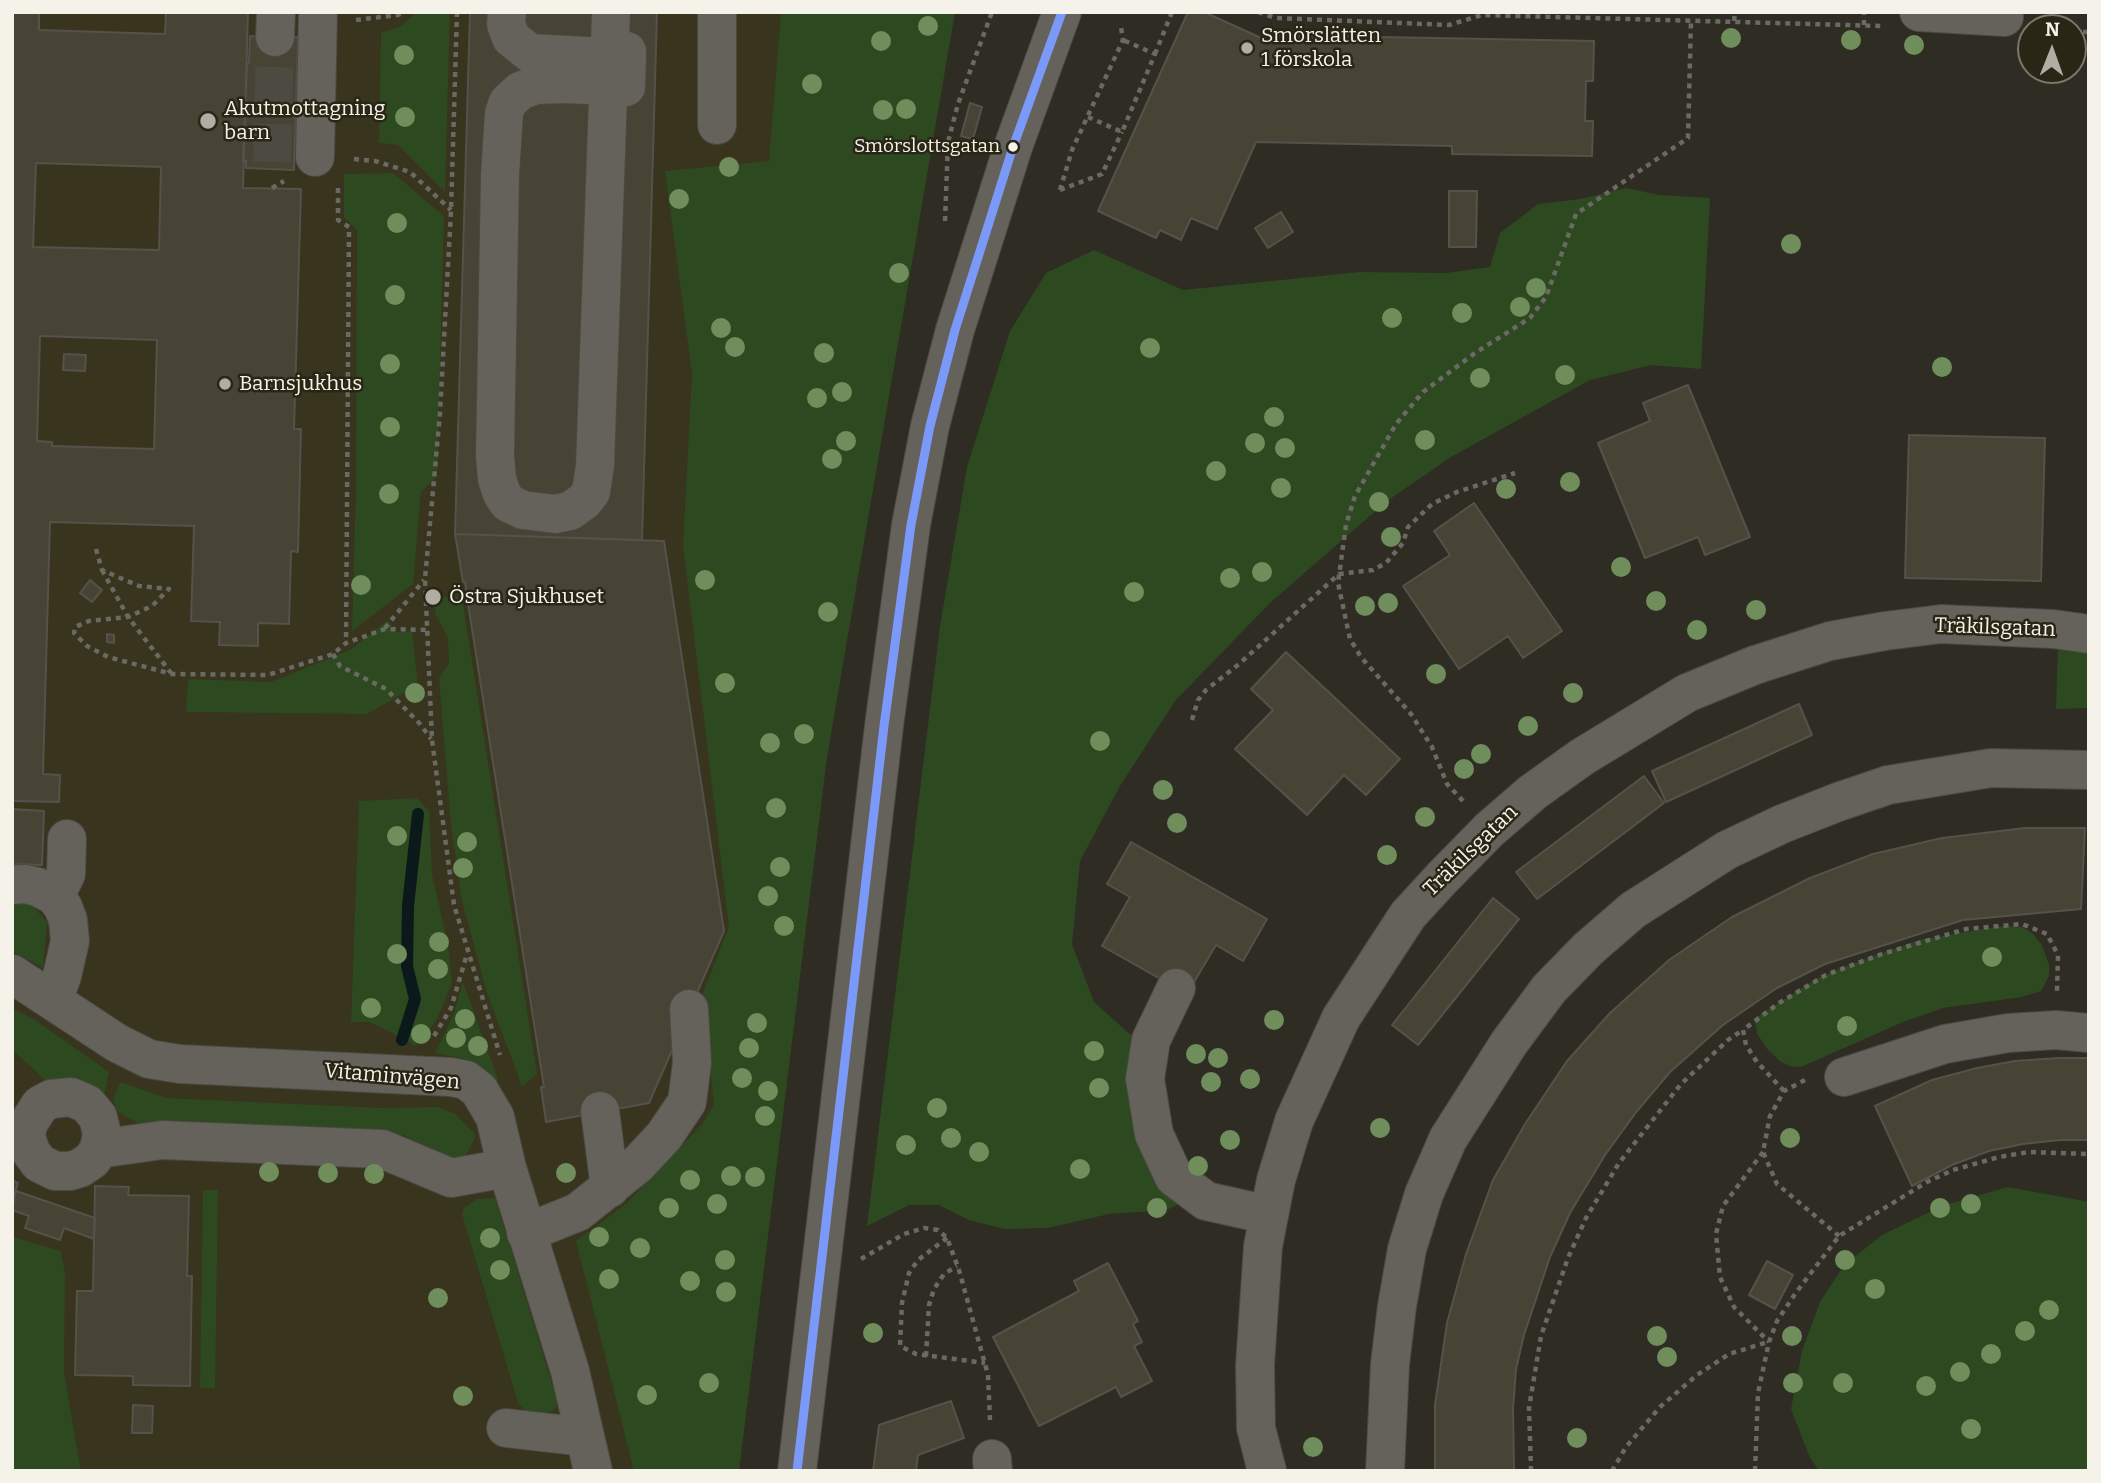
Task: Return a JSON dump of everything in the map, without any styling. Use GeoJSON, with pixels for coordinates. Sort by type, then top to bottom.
{"type":"FeatureCollection","features":[{"type":"Feature","properties":{"kind":"street"},"geometry":{"type":"LineString","coordinates":[[318,12],[327,171]]}},
{"type":"Feature","properties":{"kind":"street"},"geometry":{"type":"LineString","coordinates":[[507,12],[506,24],[512,38],[530,53],[627,58]]}},
{"type":"Feature","properties":{"kind":"street"},"geometry":{"type":"LineString","coordinates":[[611,12],[608,81],[608,95],[607,136],[595,467],[591,492],[570,511],[555,514],[523,510],[508,503],[502,494],[497,479],[495,456],[499,189],[504,113],[508,102],[520,91],[536,85],[566,84],[602,86],[614,86],[626,86],[629,12]]}},
{"type":"Feature","properties":{"kind":"street"},"geometry":{"type":"LineString","coordinates":[[717,12],[717,125]]}},
{"type":"Feature","properties":{"kind":"street"},"geometry":{"type":"LineString","coordinates":[[797,1471],[902,580],[916,500],[930,425],[955,330],[1013,148],[1062,12]]}},
{"type":"Feature","properties":{"kind":"street"},"geometry":{"type":"LineString","coordinates":[[1906,19],[2004,17]]}},
{"type":"Feature","properties":{"kind":"street","name":"Träkilsgatan"},"geometry":{"type":"LineString","coordinates":[[1267,1471],[1256,1427],[1257,1303],[1263,1246],[1276,1180],[1294,1121],[1341,1018],[1408,915],[1489,830],[1533,792],[1582,757],[1687,693],[1755,665],[1830,641],[1941,624],[2053,629],[2089,634]]}},
{"type":"Feature","properties":{"kind":"street"},"geometry":{"type":"LineString","coordinates":[[1385,1471],[1390,1364],[1397,1306],[1407,1249],[1424,1194],[1448,1139],[1509,1043],[1549,989],[1588,949],[1633,910],[1727,850],[1838,802],[1888,785],[1992,768],[2089,770]]}},
{"type":"Feature","properties":{"kind":"street"},"geometry":{"type":"LineString","coordinates":[[55,896],[66,874],[67,839]]}},
{"type":"Feature","properties":{"kind":"street"},"geometry":{"type":"LineString","coordinates":[[12,885],[38,887],[55,896],[63,906],[68,920],[70,941],[53,1001]]}},
{"type":"Feature","properties":{"kind":"street","name":"Vitaminvägen"},"geometry":{"type":"LineString","coordinates":[[12,974],[117,1042],[149,1059],[180,1064],[416,1074],[466,1080],[480,1090],[495,1117],[526,1233],[570,1371],[589,1454]]}},
{"type":"Feature","properties":{"kind":"street"},"geometry":{"type":"LineString","coordinates":[[1177,988],[1151,1040],[1145,1079],[1154,1133],[1174,1177],[1206,1201],[1269,1215]]}},
{"type":"Feature","properties":{"kind":"street"},"geometry":{"type":"LineString","coordinates":[[526,1233],[578,1212],[637,1165],[664,1136],[687,1102],[692,1063],[689,1009]]}},
{"type":"Feature","properties":{"kind":"street"},"geometry":{"type":"LineString","coordinates":[[1844,1077],[1945,1044],[2008,1033],[2072,1032]]}},
{"type":"Feature","properties":{"kind":"street"},"geometry":{"type":"LineString","coordinates":[[600,1111],[610,1188]]}},
{"type":"Feature","properties":{"kind":"street"},"geometry":{"type":"LineString","coordinates":[[99,1149],[162,1140],[382,1149],[452,1178],[507,1168]]}},
{"type":"Feature","properties":{"kind":"street"},"geometry":{"type":"LineString","coordinates":[[506,1428],[589,1454]]}},
{"type":"Feature","properties":{"kind":"path"},"geometry":{"type":"LineString","coordinates":[[457,12],[451,211],[440,413],[425,579],[432,740],[454,905],[502,1062]]}},
{"type":"Feature","properties":{"kind":"path"},"geometry":{"type":"LineString","coordinates":[[1121,27],[1123,40],[1072,150],[1060,190],[1102,174],[1172,12]]}},
{"type":"Feature","properties":{"kind":"path"},"geometry":{"type":"LineString","coordinates":[[1258,12],[1276,18],[1449,25],[1482,13],[1864,25],[1906,19]]}},
{"type":"Feature","properties":{"kind":"path"},"geometry":{"type":"LineString","coordinates":[[1734,21],[1735,12]]}},
{"type":"Feature","properties":{"kind":"path"},"geometry":{"type":"LineString","coordinates":[[1864,12],[1864,25]]}},
{"type":"Feature","properties":{"kind":"path"},"geometry":{"type":"LineString","coordinates":[[1489,830],[1447,784],[1432,747],[1411,714],[1361,657],[1350,639],[1338,583],[1346,525],[1355,496],[1396,424],[1423,392],[1475,353],[1530,318],[1546,297],[1576,214],[1688,138],[1691,20]]}},
{"type":"Feature","properties":{"kind":"path"},"geometry":{"type":"LineString","coordinates":[[1123,40],[1155,54]]}},
{"type":"Feature","properties":{"kind":"path"},"geometry":{"type":"LineString","coordinates":[[1088,117],[1122,132]]}},
{"type":"Feature","properties":{"kind":"path"},"geometry":{"type":"LineString","coordinates":[[346,643],[349,228],[338,220],[327,171],[376,161],[410,172],[451,211]]}},
{"type":"Feature","properties":{"kind":"path"},"geometry":{"type":"LineString","coordinates":[[1192,720],[1198,700],[1206,690],[1339,574],[1373,570],[1380,566],[1399,550],[1408,527],[1432,505],[1457,492],[1515,472]]}},
{"type":"Feature","properties":{"kind":"path"},"geometry":{"type":"LineString","coordinates":[[96,549],[102,569],[128,617],[172,674]]}},
{"type":"Feature","properties":{"kind":"path"},"geometry":{"type":"LineString","coordinates":[[102,569],[139,586],[169,589],[152,606],[128,617],[89,621],[75,627],[74,633],[87,646],[108,657],[172,674],[268,675],[333,654],[346,643],[385,629],[428,630]]}},
{"type":"Feature","properties":{"kind":"path"},"geometry":{"type":"LineString","coordinates":[[385,629],[425,579]]}},
{"type":"Feature","properties":{"kind":"path"},"geometry":{"type":"LineString","coordinates":[[333,654],[340,666],[386,689],[420,723],[432,740]]}},
{"type":"Feature","properties":{"kind":"path"},"geometry":{"type":"LineString","coordinates":[[1531,1471],[1530,1408],[1541,1336],[1568,1258],[1586,1218],[1619,1163],[1673,1093],[1728,1040],[1779,1003],[1826,975],[1882,954],[1966,929],[2022,924],[2047,934],[2058,955],[2072,1032]]}},
{"type":"Feature","properties":{"kind":"path"},"geometry":{"type":"LineString","coordinates":[[416,1074],[425,1050],[450,1008],[468,951]]}},
{"type":"Feature","properties":{"kind":"path"},"geometry":{"type":"LineString","coordinates":[[1743,1030],[1746,1045],[1757,1062],[1784,1091]]}},
{"type":"Feature","properties":{"kind":"path"},"geometry":{"type":"LineString","coordinates":[[1769,1342],[1734,1307],[1720,1277],[1716,1234],[1723,1206],[1763,1152],[1770,1115],[1784,1091],[1801,1081],[1844,1077]]}},
{"type":"Feature","properties":{"kind":"path"},"geometry":{"type":"LineString","coordinates":[[1763,1152],[1777,1184],[1839,1236]]}},
{"type":"Feature","properties":{"kind":"path"},"geometry":{"type":"LineString","coordinates":[[1755,1471],[1758,1393],[1769,1342],[1777,1321],[1839,1236],[1927,1182],[1953,1170],[2029,1152],[2089,1154]]}},
{"type":"Feature","properties":{"kind":"path"},"geometry":{"type":"LineString","coordinates":[[819,1292],[852,1265],[904,1234],[924,1228],[937,1230],[947,1238],[988,1375],[993,1465]]}},
{"type":"Feature","properties":{"kind":"path"},"geometry":{"type":"LineString","coordinates":[[947,1238],[918,1261],[909,1273],[902,1303],[900,1346],[926,1356],[985,1363]]}},
{"type":"Feature","properties":{"kind":"path"},"geometry":{"type":"LineString","coordinates":[[926,1356],[929,1305],[934,1289],[944,1274],[957,1266]]}},
{"type":"Feature","properties":{"kind":"path"},"geometry":{"type":"LineString","coordinates":[[1612,1471],[1626,1447],[1648,1421],[1697,1375],[1729,1354],[1769,1342]]}},
{"type":"Feature","properties":{"kind":"shaded area","name":"Östra Sjukhuset"},"geometry":{"type":"Polygon","coordinates":[[[12,12],[955,12],[827,757],[739,1471],[50,1471],[12,1440],[12,12]]]}},
{"type":"Feature","properties":{"kind":"green space"},"geometry":{"type":"Polygon","coordinates":[[[417,12],[450,12],[445,192],[398,145],[379,143],[381,33],[401,26],[417,12]]]}},
{"type":"Feature","properties":{"kind":"green space"},"geometry":{"type":"Polygon","coordinates":[[[781,12],[955,12],[827,757],[739,1471],[634,1471],[576,1241],[626,1204],[703,1123],[714,1105],[703,993],[729,927],[683,545],[692,374],[665,171],[769,161],[781,12]]]}},
{"type":"Feature","properties":{"kind":"green space"},"geometry":{"type":"Polygon","coordinates":[[[393,173],[444,216],[437,477],[421,492],[413,584],[352,631],[356,489],[357,230],[344,217],[344,174],[393,173]]]}},
{"type":"Feature","properties":{"kind":"green space"},"geometry":{"type":"Polygon","coordinates":[[[1626,188],[1659,195],[1710,198],[1701,369],[1651,365],[1590,380],[1451,457],[1387,501],[1270,603],[1175,701],[1120,786],[1080,861],[1072,944],[1094,1002],[1132,1036],[1182,1202],[1167,1210],[1109,1214],[1048,1228],[1004,1229],[969,1220],[939,1205],[909,1205],[867,1226],[940,626],[967,467],[1010,331],[1046,273],[1094,250],[1183,290],[1360,272],[1446,273],[1490,267],[1500,233],[1538,204],[1580,199],[1626,188]]]}},
{"type":"Feature","properties":{"kind":"green space"},"geometry":{"type":"Polygon","coordinates":[[[436,597],[462,597],[537,1074],[522,1086],[487,993],[462,901],[451,824],[439,678],[449,664],[448,638],[435,614],[436,597]]]}},
{"type":"Feature","properties":{"kind":"green space"},"geometry":{"type":"Polygon","coordinates":[[[388,620],[396,632],[412,632],[418,685],[367,714],[186,712],[188,679],[271,682],[350,650],[388,620]]]}},
{"type":"Feature","properties":{"kind":"green space"},"geometry":{"type":"Polygon","coordinates":[[[2058,646],[2089,651],[2089,708],[2056,709],[2058,646]]]}},
{"type":"Feature","properties":{"kind":"green space"},"geometry":{"type":"Polygon","coordinates":[[[417,798],[429,811],[432,874],[448,945],[452,983],[438,1017],[423,1041],[414,1046],[369,1022],[351,1022],[359,801],[417,798]]]}},
{"type":"Feature","properties":{"kind":"green space"},"geometry":{"type":"Polygon","coordinates":[[[12,899],[29,902],[47,922],[43,968],[12,951],[12,899]]]}},
{"type":"Feature","properties":{"kind":"green space"},"geometry":{"type":"Polygon","coordinates":[[[2003,926],[2022,927],[2033,934],[2042,945],[2049,965],[2049,976],[2041,991],[2022,997],[1943,1008],[1903,1022],[1801,1067],[1781,1062],[1757,1034],[1755,1018],[1818,978],[1919,940],[2003,926]]]}},
{"type":"Feature","properties":{"kind":"green space"},"geometry":{"type":"Polygon","coordinates":[[[463,982],[498,1083],[468,1060],[435,1053],[453,1016],[463,982]]]}},
{"type":"Feature","properties":{"kind":"green space"},"geometry":{"type":"Polygon","coordinates":[[[12,1008],[35,1020],[109,1072],[104,1096],[46,1081],[12,1049],[12,1008]]]}},
{"type":"Feature","properties":{"kind":"green space"},"geometry":{"type":"Polygon","coordinates":[[[120,1082],[167,1098],[380,1108],[438,1107],[455,1114],[476,1135],[465,1157],[443,1161],[404,1135],[139,1124],[118,1112],[113,1099],[120,1082]]]}},
{"type":"Feature","properties":{"kind":"green space"},"geometry":{"type":"Polygon","coordinates":[[[2008,1187],[2089,1202],[2089,1471],[1819,1471],[1810,1458],[1791,1409],[1802,1351],[1820,1302],[1844,1265],[1882,1235],[1942,1206],[2008,1187]]]}},
{"type":"Feature","properties":{"kind":"green space"},"geometry":{"type":"Polygon","coordinates":[[[203,1190],[218,1190],[215,1388],[200,1388],[203,1190]]]}},
{"type":"Feature","properties":{"kind":"green space"},"geometry":{"type":"Polygon","coordinates":[[[495,1198],[558,1403],[553,1411],[544,1414],[533,1415],[518,1403],[462,1214],[464,1208],[477,1199],[495,1198]]]}},
{"type":"Feature","properties":{"kind":"green space"},"geometry":{"type":"Polygon","coordinates":[[[13,1237],[61,1251],[65,1273],[64,1373],[81,1471],[12,1471],[13,1237]]]}},
{"type":"Feature","properties":{"kind":"building","name":"Barnsjukhus"},"geometry":{"type":"Polygon","coordinates":[[[12,12],[39,12],[39,30],[165,34],[166,12],[248,12],[243,188],[301,189],[294,429],[301,429],[298,552],[291,551],[289,624],[258,623],[258,646],[219,645],[220,622],[191,621],[194,526],[50,522],[43,774],[60,775],[59,802],[12,801],[12,12]],[[36,163],[33,247],[159,250],[161,167],[36,163]],[[40,336],[37,441],[52,442],[52,446],[154,449],[157,340],[40,336]]]}},
{"type":"Feature","properties":{"kind":"building"},"geometry":{"type":"Polygon","coordinates":[[[470,12],[657,12],[642,540],[455,534],[470,12]]]}},
{"type":"Feature","properties":{"kind":"building"},"geometry":{"type":"Polygon","coordinates":[[[1188,12],[1204,12],[1270,42],[1273,35],[1594,41],[1593,81],[1586,81],[1585,121],[1593,121],[1592,156],[1452,154],[1452,146],[1256,142],[1217,229],[1191,218],[1181,240],[1160,230],[1156,238],[1098,211],[1188,12]]]}},
{"type":"Feature","properties":{"kind":"building"},"geometry":{"type":"Polygon","coordinates":[[[250,36],[298,37],[294,170],[246,168],[246,161],[243,161],[250,36]]]}},
{"type":"Feature","properties":{"kind":"building"},"geometry":{"type":"Polygon","coordinates":[[[970,103],[982,107],[973,139],[961,136],[970,103]]]}},
{"type":"Feature","properties":{"kind":"building"},"geometry":{"type":"Polygon","coordinates":[[[1449,191],[1477,191],[1476,247],[1449,247],[1449,191]]]}},
{"type":"Feature","properties":{"kind":"building"},"geometry":{"type":"Polygon","coordinates":[[[1281,212],[1293,232],[1268,248],[1255,228],[1281,212]]]}},
{"type":"Feature","properties":{"kind":"building"},"geometry":{"type":"Polygon","coordinates":[[[64,354],[86,355],[85,371],[63,370],[64,354]]]}},
{"type":"Feature","properties":{"kind":"building"},"geometry":{"type":"Polygon","coordinates":[[[1688,385],[1750,537],[1705,555],[1698,537],[1645,558],[1598,443],[1650,421],[1643,403],[1688,385]]]}},
{"type":"Feature","properties":{"kind":"building"},"geometry":{"type":"Polygon","coordinates":[[[1909,435],[2045,438],[2041,581],[1905,578],[1909,435]]]}},
{"type":"Feature","properties":{"kind":"building"},"geometry":{"type":"Polygon","coordinates":[[[1474,503],[1562,631],[1523,658],[1508,636],[1459,669],[1403,586],[1450,555],[1434,531],[1474,503]]]}},
{"type":"Feature","properties":{"kind":"building"},"geometry":{"type":"Polygon","coordinates":[[[455,534],[664,541],[724,931],[649,1103],[546,1122],[541,1087],[544,1087],[465,582],[455,534]]]}},
{"type":"Feature","properties":{"kind":"building"},"geometry":{"type":"Polygon","coordinates":[[[90,580],[102,590],[92,602],[80,593],[90,580]]]}},
{"type":"Feature","properties":{"kind":"building"},"geometry":{"type":"Polygon","coordinates":[[[107,634],[114,635],[114,643],[107,642],[107,634]]]}},
{"type":"Feature","properties":{"kind":"building"},"geometry":{"type":"Polygon","coordinates":[[[1286,652],[1400,759],[1366,795],[1344,775],[1307,815],[1235,749],[1273,710],[1251,689],[1286,652]]]}},
{"type":"Feature","properties":{"kind":"building"},"geometry":{"type":"Polygon","coordinates":[[[1799,704],[1812,735],[1666,802],[1652,771],[1799,704]]]}},
{"type":"Feature","properties":{"kind":"building"},"geometry":{"type":"Polygon","coordinates":[[[1644,776],[1664,803],[1537,899],[1516,872],[1644,776]]]}},
{"type":"Feature","properties":{"kind":"building"},"geometry":{"type":"Polygon","coordinates":[[[12,809],[44,811],[42,865],[12,864],[12,809]]]}},
{"type":"Feature","properties":{"kind":"building"},"geometry":{"type":"Polygon","coordinates":[[[2025,828],[2085,828],[2081,909],[1963,920],[1825,964],[1777,988],[1723,1025],[1670,1072],[1605,1155],[1570,1213],[1550,1257],[1524,1335],[1516,1369],[1513,1409],[1514,1471],[1435,1471],[1435,1405],[1447,1323],[1466,1254],[1493,1180],[1525,1124],[1567,1061],[1610,1013],[1669,960],[1732,917],[1810,878],[1873,854],[1942,838],[2025,828]]]}},
{"type":"Feature","properties":{"kind":"building"},"geometry":{"type":"Polygon","coordinates":[[[1131,842],[1267,919],[1243,961],[1216,945],[1187,994],[1102,946],[1130,897],[1107,884],[1131,842]]]}},
{"type":"Feature","properties":{"kind":"building"},"geometry":{"type":"Polygon","coordinates":[[[1493,898],[1519,919],[1418,1045],[1392,1025],[1493,898]]]}},
{"type":"Feature","properties":{"kind":"building"},"geometry":{"type":"Polygon","coordinates":[[[2089,1058],[2089,1140],[2023,1144],[1989,1151],[1952,1165],[1912,1186],[1875,1106],[1932,1080],[1977,1068],[2015,1061],[2089,1058]]]}},
{"type":"Feature","properties":{"kind":"building"},"geometry":{"type":"Polygon","coordinates":[[[12,1180],[18,1183],[12,1201],[12,1180]]]}},
{"type":"Feature","properties":{"kind":"building"},"geometry":{"type":"Polygon","coordinates":[[[95,1186],[129,1187],[128,1195],[189,1196],[187,1276],[192,1276],[190,1386],[133,1385],[133,1376],[75,1375],[77,1291],[93,1291],[95,1186]]]}},
{"type":"Feature","properties":{"kind":"building"},"geometry":{"type":"Polygon","coordinates":[[[16,1191],[95,1218],[94,1239],[64,1228],[60,1240],[25,1228],[29,1216],[12,1210],[16,1191]]]}},
{"type":"Feature","properties":{"kind":"building"},"geometry":{"type":"Polygon","coordinates":[[[1767,1261],[1793,1275],[1775,1309],[1749,1295],[1767,1261]]]}},
{"type":"Feature","properties":{"kind":"building"},"geometry":{"type":"Polygon","coordinates":[[[1108,1263],[1138,1321],[1133,1324],[1142,1342],[1134,1346],[1152,1381],[1121,1397],[1116,1387],[1039,1426],[993,1337],[1079,1291],[1074,1281],[1108,1263]]]}},
{"type":"Feature","properties":{"kind":"building"},"geometry":{"type":"Polygon","coordinates":[[[951,1401],[964,1438],[918,1455],[916,1471],[873,1471],[879,1425],[951,1401]]]}},
{"type":"Feature","properties":{"kind":"building"},"geometry":{"type":"Polygon","coordinates":[[[133,1405],[153,1406],[152,1433],[132,1433],[133,1405]]]}},
{"type":"Feature","properties":{"kind":"waterway"},"geometry":{"type":"LineString","coordinates":[[402,1040],[415,999],[407,966],[408,906],[418,814]]}},
{"type":"Feature","properties":{"kind":"tunnel"},"geometry":{"type":"LineString","coordinates":[[272,162],[275,37]]}},
{"type":"Feature","properties":{"kind":"transit line"},"geometry":{"type":"LineString","coordinates":[[797,1471],[884,726],[911,525],[930,426],[955,330],[1013,147],[1062,12]]}},
{"type":"Feature","properties":{"kind":"place","name":"Smörslätten 1 förskola"},"geometry":{"type":"Point","coordinates":[1247,48]}},
{"type":"Feature","properties":{"kind":"place","name":"Akutmottagning barn"},"geometry":{"type":"Point","coordinates":[208,121]}},
{"type":"Feature","properties":{"kind":"place","name":"Smörslottsgatan"},"geometry":{"type":"Point","coordinates":[1013,147]}},
{"type":"Feature","properties":{"kind":"place","name":"Barnsjukhus"},"geometry":{"type":"Point","coordinates":[225,384]}},
{"type":"Feature","properties":{"kind":"place","name":"Östra Sjukhuset"},"geometry":{"type":"Point","coordinates":[433,597]}}]}
